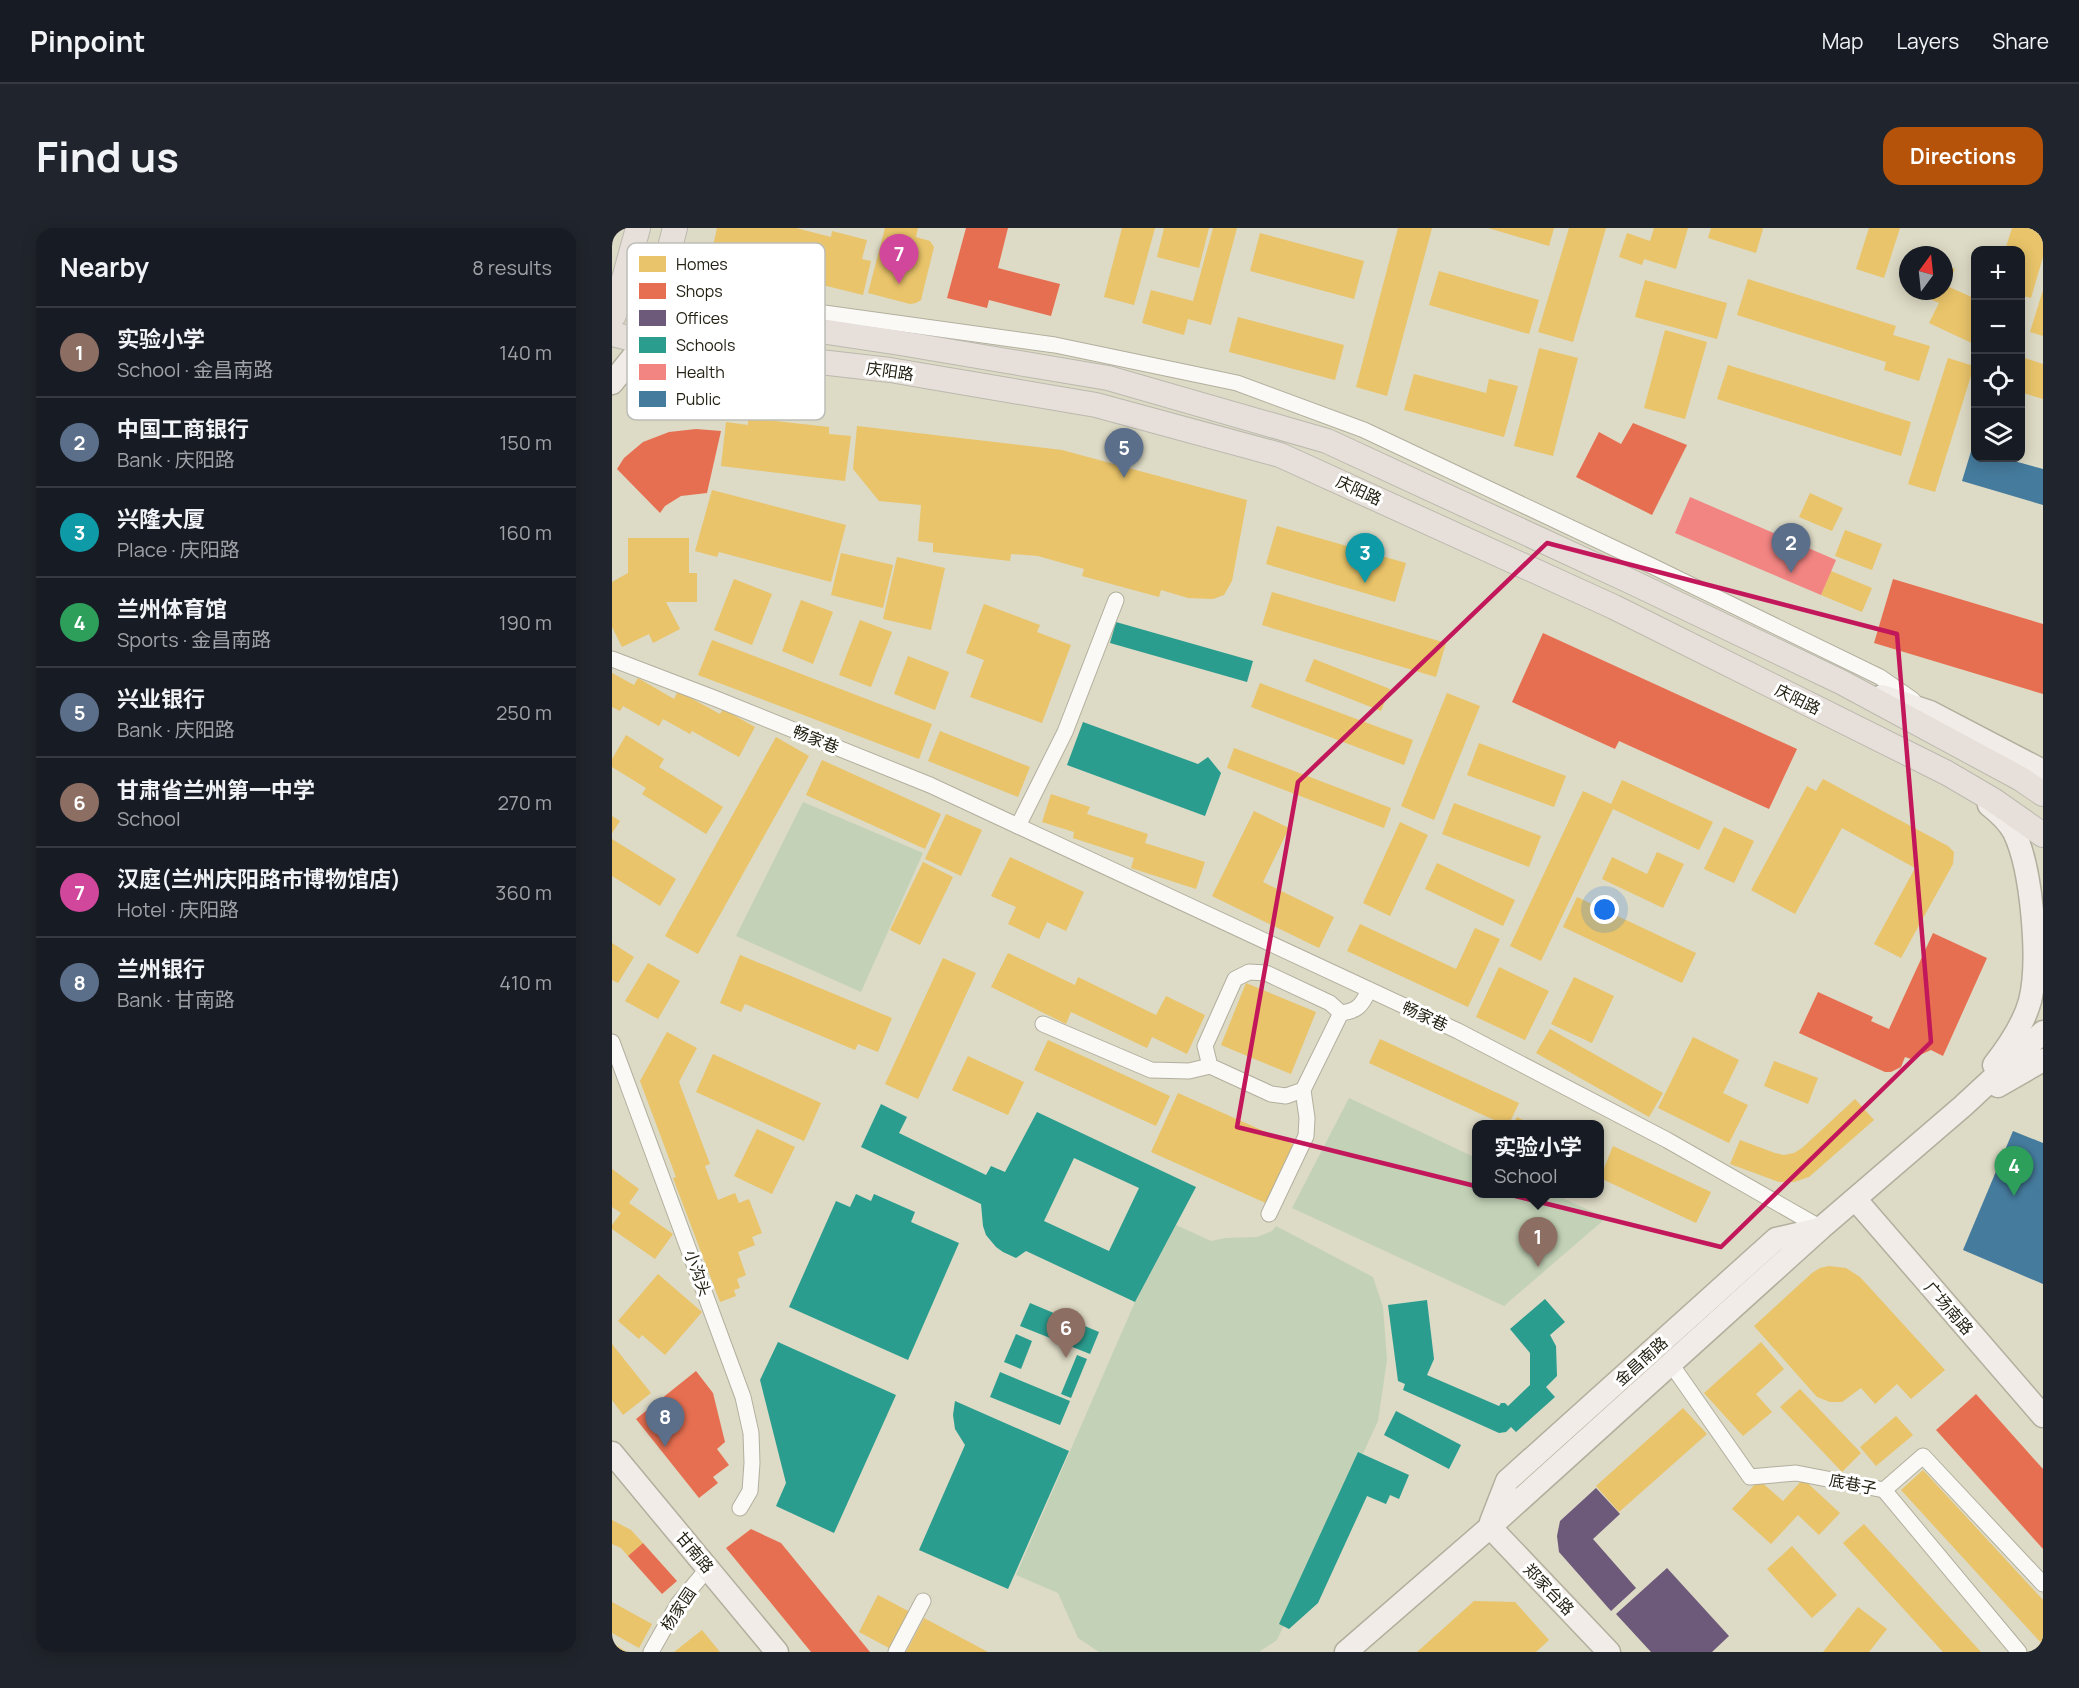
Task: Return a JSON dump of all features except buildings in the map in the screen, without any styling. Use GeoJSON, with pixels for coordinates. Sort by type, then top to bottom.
{"type":"FeatureCollection","features":[{"type":"Feature","properties":{"kind":"main road"},"geometry":{"type":"LineString","coordinates":[[633,243],[638,228]]}},
{"type":"Feature","properties":{"kind":"main road"},"geometry":{"type":"LineString","coordinates":[[671,243],[675,228]]}},
{"type":"Feature","properties":{"kind":"main road"},"geometry":{"type":"LineString","coordinates":[[612,328],[614,298],[627,260]]}},
{"type":"Feature","properties":{"kind":"main road","name":"庆阳路"},"geometry":{"type":"LineString","coordinates":[[825,331],[1108,378],[1327,441],[1843,683],[2021,779],[2043,794]]}},
{"type":"Feature","properties":{"kind":"main road","name":"庆阳路"},"geometry":{"type":"LineString","coordinates":[[612,334],[627,338]]}},
{"type":"Feature","properties":{"kind":"main road","name":"庆阳路"},"geometry":{"type":"LineString","coordinates":[[825,363],[890,370],[1096,405],[1280,454],[1614,607],[1947,773],[1993,800],[2043,835]]}},
{"type":"Feature","properties":{"kind":"street"},"geometry":{"type":"LineString","coordinates":[[825,313],[1055,345],[1237,383],[1364,430],[1653,566],[1880,677],[1930,712],[2043,771]]}},
{"type":"Feature","properties":{"kind":"street"},"geometry":{"type":"LineString","coordinates":[[612,383],[627,364]]}},
{"type":"Feature","properties":{"kind":"street"},"geometry":{"type":"LineString","coordinates":[[1018,826],[1065,732],[1116,600]]}},
{"type":"Feature","properties":{"kind":"street","name":"畅家巷"},"geometry":{"type":"LineString","coordinates":[[612,659],[930,785],[1458,1031],[1667,1140],[1821,1228]]}},
{"type":"Feature","properties":{"kind":"street"},"geometry":{"type":"LineString","coordinates":[[1843,683],[1930,712]]}},
{"type":"Feature","properties":{"kind":"street"},"geometry":{"type":"LineString","coordinates":[[1947,773],[1995,810],[2014,831],[2025,870],[2034,936],[2034,975],[2029,1002],[2017,1030],[2000,1058],[1963,1106]]}},
{"type":"Feature","properties":{"kind":"street"},"geometry":{"type":"LineString","coordinates":[[1210,1066],[1205,1046],[1235,979],[1249,972],[1266,973],[1330,1003],[1341,1013],[1352,1012],[1362,1006],[1369,990]]}},
{"type":"Feature","properties":{"kind":"street"},"geometry":{"type":"LineString","coordinates":[[1269,1214],[1306,1136],[1307,1118],[1303,1090],[1341,1013]]}},
{"type":"Feature","properties":{"kind":"street"},"geometry":{"type":"LineString","coordinates":[[1043,1024],[1151,1070],[1189,1071],[1210,1066],[1271,1094],[1286,1096],[1303,1090]]}},
{"type":"Feature","properties":{"kind":"street","name":"金昌南路"},"geometry":{"type":"LineString","coordinates":[[1346,1652],[1490,1527],[1821,1228],[1963,1106],[2043,1032]]}},
{"type":"Feature","properties":{"kind":"street","name":"小沟头"},"geometry":{"type":"LineString","coordinates":[[612,1042],[743,1397],[751,1433],[752,1463],[750,1491],[740,1508]]}},
{"type":"Feature","properties":{"kind":"street"},"geometry":{"type":"LineString","coordinates":[[1963,1106],[2043,1060]]}},
{"type":"Feature","properties":{"kind":"street","name":"广场南路"},"geometry":{"type":"LineString","coordinates":[[1856,1200],[2043,1416]]}},
{"type":"Feature","properties":{"kind":"street","name":"金昌南路"},"geometry":{"type":"LineString","coordinates":[[1490,1527],[1507,1481],[1776,1239],[1821,1228]]}},
{"type":"Feature","properties":{"kind":"street","name":"底巷子"},"geometry":{"type":"LineString","coordinates":[[1671,1364],[1750,1477],[1796,1473],[1884,1490],[2019,1652]]}},
{"type":"Feature","properties":{"kind":"street","name":"甘南路"},"geometry":{"type":"LineString","coordinates":[[612,1452],[777,1652]]}},
{"type":"Feature","properties":{"kind":"street"},"geometry":{"type":"LineString","coordinates":[[1884,1490],[1923,1456],[2043,1584]]}},
{"type":"Feature","properties":{"kind":"street","name":"郑家台路"},"geometry":{"type":"LineString","coordinates":[[1490,1527],[1609,1652]]}},
{"type":"Feature","properties":{"kind":"street","name":"杨家园"},"geometry":{"type":"LineString","coordinates":[[651,1652],[678,1604],[708,1568]]}},
{"type":"Feature","properties":{"kind":"street"},"geometry":{"type":"LineString","coordinates":[[896,1652],[923,1601]]}},
{"type":"Feature","properties":{"kind":"highlighted area"},"geometry":{"type":"Polygon","coordinates":[[[1547,543],[1897,634],[1931,1042],[1721,1247],[1237,1127],[1298,782],[1547,543]]]}},
{"type":"Feature","properties":{"kind":"green space"},"geometry":{"type":"Polygon","coordinates":[[[803,802],[923,853],[861,992],[736,936],[803,802]]]}},
{"type":"Feature","properties":{"kind":"green space"},"geometry":{"type":"Polygon","coordinates":[[[1349,1098],[1472,1156],[1472,1198],[1563,1198],[1606,1218],[1504,1306],[1292,1208],[1349,1098]]]}},
{"type":"Feature","properties":{"kind":"green space"},"geometry":{"type":"Polygon","coordinates":[[[1176,1225],[1211,1241],[1257,1237],[1272,1231],[1276,1226],[1373,1277],[1383,1307],[1387,1360],[1378,1421],[1277,1640],[1259,1652],[1099,1652],[1078,1638],[1058,1593],[1016,1575],[1135,1302],[1176,1225]]]}},
{"type":"Feature","properties":{"kind":"place","name":"汉庭(兰州庆阳路市博物馆店)"},"geometry":{"type":"Point","coordinates":[899,284]}},
{"type":"Feature","properties":{"kind":"place","name":"兴业银行"},"geometry":{"type":"Point","coordinates":[1124,478]}},
{"type":"Feature","properties":{"kind":"place","name":"中国工商银行"},"geometry":{"type":"Point","coordinates":[1791,573]}},
{"type":"Feature","properties":{"kind":"place","name":"兴隆大厦"},"geometry":{"type":"Point","coordinates":[1365,583]}},
{"type":"Feature","properties":{"kind":"place","name":"兰州体育馆"},"geometry":{"type":"Point","coordinates":[2014,1196]}},
{"type":"Feature","properties":{"kind":"place","name":"实验小学"},"geometry":{"type":"Point","coordinates":[1538,1267]}},
{"type":"Feature","properties":{"kind":"place","name":"甘肃省兰州第一中学"},"geometry":{"type":"Point","coordinates":[1066,1358]}},
{"type":"Feature","properties":{"kind":"place","name":"兰州银行"},"geometry":{"type":"Point","coordinates":[665,1447]}}]}
